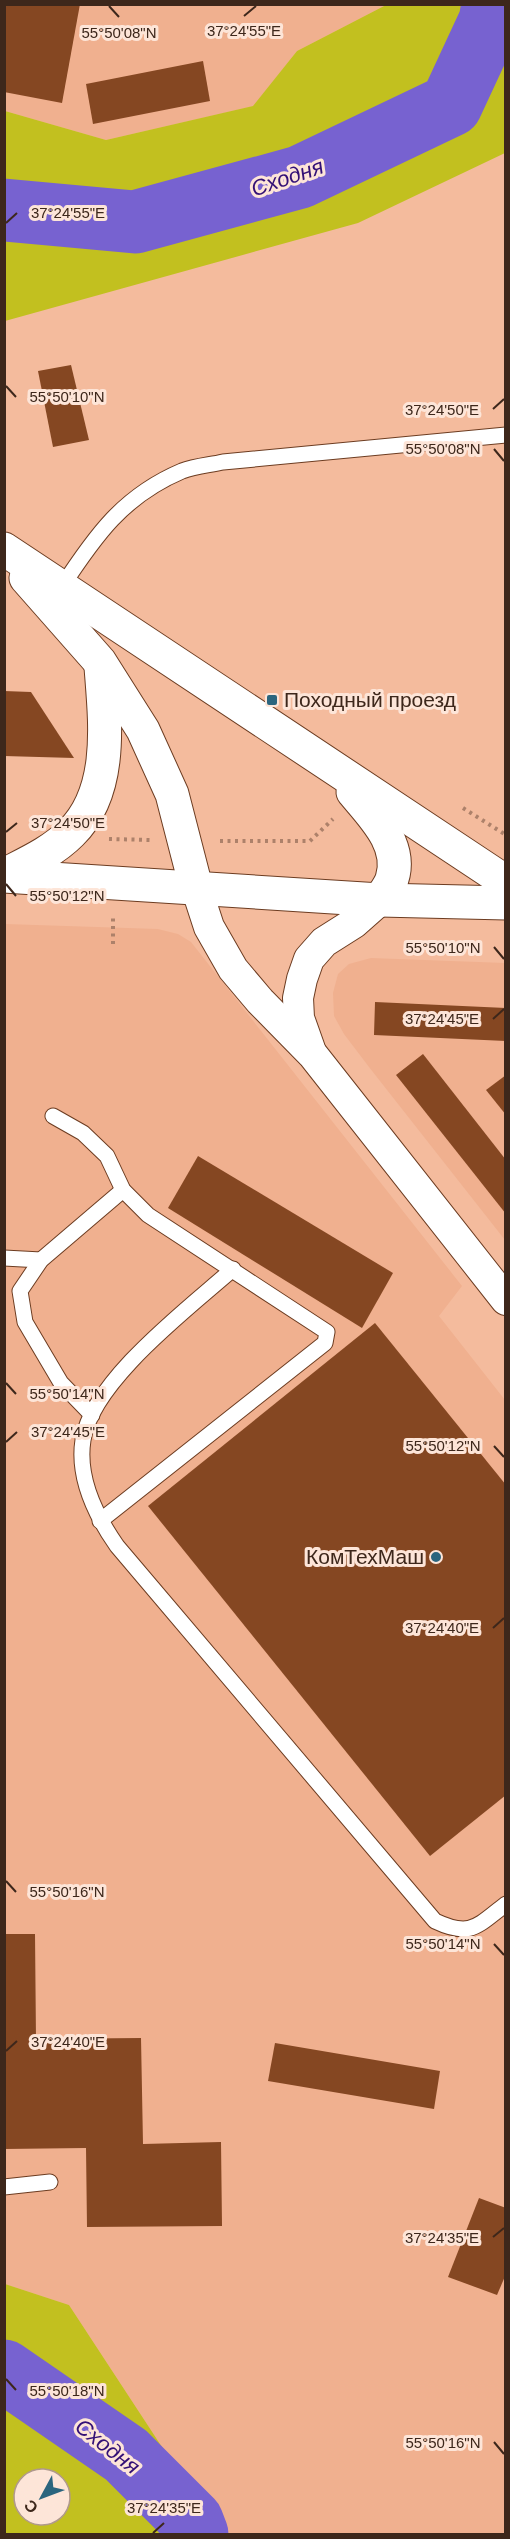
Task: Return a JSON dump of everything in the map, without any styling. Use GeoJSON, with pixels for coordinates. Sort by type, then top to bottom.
{"type":"FeatureCollection","features":[{"type":"Feature","properties":{"kind":"street"},"geometry":{"type":"LineString","coordinates":[[4,549],[506,882]]}},
{"type":"Feature","properties":{"kind":"street"},"geometry":{"type":"LineString","coordinates":[[4,554],[100,662],[143,730],[172,794],[196,887],[209,927],[233,969],[260,1001],[313,1055],[506,1300]]}},
{"type":"Feature","properties":{"kind":"street"},"geometry":{"type":"LineString","coordinates":[[4,875],[39,857],[71,833],[90,807],[98,782],[106,734],[100,662]]}},
{"type":"Feature","properties":{"kind":"street"},"geometry":{"type":"LineString","coordinates":[[313,1055],[299,1018],[298,998],[309,959],[324,942],[354,923],[380,900],[392,880],[395,860],[386,834],[354,792],[330,766]]}},
{"type":"Feature","properties":{"kind":"street"},"geometry":{"type":"LineString","coordinates":[[4,875],[380,900],[506,903]]}},
{"type":"Feature","properties":{"kind":"lane"},"geometry":{"type":"LineString","coordinates":[[61,588],[96,535],[137,495],[184,470],[223,462],[506,435]]}},
{"type":"Feature","properties":{"kind":"lane"},"geometry":{"type":"LineString","coordinates":[[53,1116],[83,1133],[107,1156],[123,1190],[148,1215],[327,1332],[325,1343],[100,1521]]}},
{"type":"Feature","properties":{"kind":"lane"},"geometry":{"type":"LineString","coordinates":[[92,1416],[61,1383],[25,1322],[20,1291],[41,1260],[123,1190]]}},
{"type":"Feature","properties":{"kind":"lane"},"geometry":{"type":"LineString","coordinates":[[4,1258],[41,1260]]}},
{"type":"Feature","properties":{"kind":"lane"},"geometry":{"type":"LineString","coordinates":[[233,1269],[129,1364],[102,1398],[92,1416],[83,1439],[83,1474],[100,1521],[117,1546],[435,1921],[455,1930],[475,1927],[506,1904]]}},
{"type":"Feature","properties":{"kind":"lane"},"geometry":{"type":"LineString","coordinates":[[4,2187],[50,2182]]}},
{"type":"Feature","properties":{"kind":"path"},"geometry":{"type":"LineString","coordinates":[[113,839],[113,850]]}},
{"type":"Feature","properties":{"kind":"path"},"geometry":{"type":"LineString","coordinates":[[113,909],[113,944]]}},
{"type":"Feature","properties":{"kind":"shaded area"},"geometry":{"type":"Polygon","coordinates":[[[4,5],[386,5],[297,51],[254,106],[106,140],[5,111],[4,5]]]}},
{"type":"Feature","properties":{"kind":"shaded area"},"geometry":{"type":"Polygon","coordinates":[[[386,5],[505,5],[505,153],[358,223],[5,321],[5,111],[106,140],[253,106],[297,51],[386,5]]]}},
{"type":"Feature","properties":{"kind":"shaded area"},"geometry":{"type":"Polygon","coordinates":[[[5,924],[158,929],[178,934],[191,942],[462,1286],[439,1316],[505,1400],[505,2534],[219,2534],[69,2305],[5,2284],[5,924]]]}},
{"type":"Feature","properties":{"kind":"shaded area"},"geometry":{"type":"Polygon","coordinates":[[[371,958],[505,963],[505,1240],[369,1067],[344,1034],[334,1016],[333,993],[338,974],[349,964],[371,958]]]}},
{"type":"Feature","properties":{"kind":"shaded area"},"geometry":{"type":"Polygon","coordinates":[[[5,2284],[69,2305],[219,2534],[5,2534],[5,2284]]]}},
{"type":"Feature","properties":{"kind":"building"},"geometry":{"type":"Polygon","coordinates":[[[4,4],[80,4],[62,103],[4,92],[4,4]]]}},
{"type":"Feature","properties":{"kind":"building"},"geometry":{"type":"Polygon","coordinates":[[[203,61],[210,101],[93,124],[86,84],[203,61]]]}},
{"type":"Feature","properties":{"kind":"building"},"geometry":{"type":"Polygon","coordinates":[[[71,365],[89,440],[53,447],[38,371],[71,365]]]}},
{"type":"Feature","properties":{"kind":"building"},"geometry":{"type":"Polygon","coordinates":[[[4,691],[31,692],[74,758],[4,756],[4,691]]]}},
{"type":"Feature","properties":{"kind":"building"},"geometry":{"type":"Polygon","coordinates":[[[375,1002],[506,1008],[506,1041],[374,1035],[375,1002]]]}},
{"type":"Feature","properties":{"kind":"building"},"geometry":{"type":"Polygon","coordinates":[[[423,1054],[506,1160],[506,1214],[396,1075],[423,1054]]]}},
{"type":"Feature","properties":{"kind":"building"},"geometry":{"type":"Polygon","coordinates":[[[506,1075],[506,1115],[486,1090],[506,1075]]]}},
{"type":"Feature","properties":{"kind":"building"},"geometry":{"type":"Polygon","coordinates":[[[198,1156],[393,1273],[362,1328],[168,1208],[198,1156]]]}},
{"type":"Feature","properties":{"kind":"building"},"geometry":{"type":"Polygon","coordinates":[[[375,1323],[506,1485],[506,1795],[430,1856],[148,1506],[375,1323]]]}},
{"type":"Feature","properties":{"kind":"building"},"geometry":{"type":"Polygon","coordinates":[[[4,1934],[35,1934],[36,2039],[141,2038],[143,2144],[221,2142],[222,2226],[87,2227],[86,2148],[4,2149],[4,1934]]]}},
{"type":"Feature","properties":{"kind":"building"},"geometry":{"type":"Polygon","coordinates":[[[275,2043],[440,2071],[434,2109],[268,2081],[275,2043]]]}},
{"type":"Feature","properties":{"kind":"building"},"geometry":{"type":"Polygon","coordinates":[[[479,2198],[506,2208],[506,2274],[497,2295],[448,2277],[479,2198]]]}},
{"type":"Feature","properties":{"kind":"waterway","name":"Сходня"},"geometry":{"type":"LineString","coordinates":[[4,210],[135,222],[300,177],[451,105],[490,21],[493,4]]}},
{"type":"Feature","properties":{"kind":"waterway","name":"Сходня"},"geometry":{"type":"LineString","coordinates":[[4,2371],[126,2455],[192,2521],[197,2534]]}},
{"type":"Feature","properties":{"kind":"place","name":"Походный проезд"},"geometry":{"type":"Point","coordinates":[272,700]}},
{"type":"Feature","properties":{"kind":"place","name":"КомТехМаш"},"geometry":{"type":"Point","coordinates":[436,1557]}}]}
